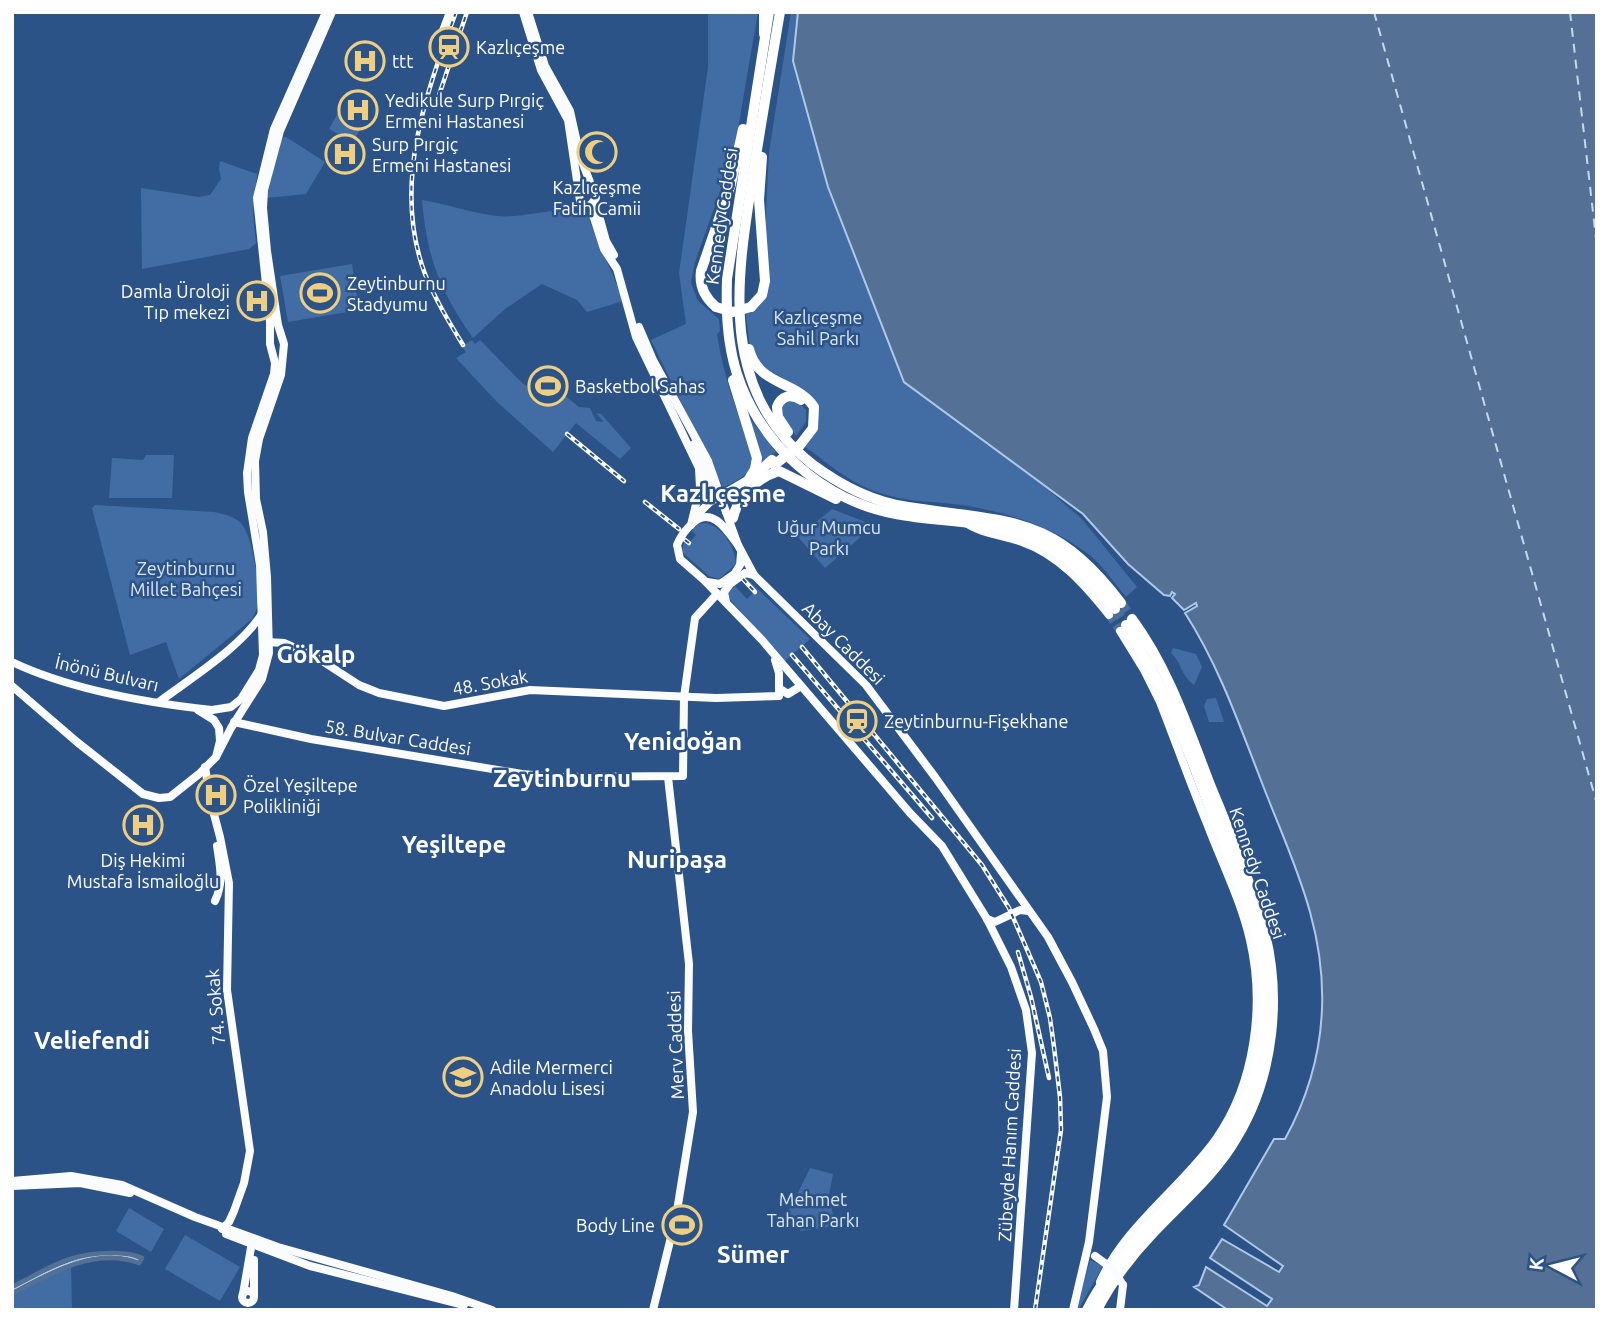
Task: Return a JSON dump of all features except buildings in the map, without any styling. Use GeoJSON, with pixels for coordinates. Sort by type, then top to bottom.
{"type":"FeatureCollection","features":[{"type":"Feature","properties":{"kind":"highway","name":"Kennedy Caddesi"},"geometry":{"type":"LineString","coordinates":[[769,12],[728,263],[726,306],[729,334],[737,373],[746,398],[772,439],[803,470],[847,499],[880,511],[1018,533],[1057,551],[1086,575],[1115,609],[1083,560],[1046,534],[1000,519],[913,508],[882,501],[834,479],[805,458],[780,433],[762,404],[746,363],[739,319],[740,260],[780,12]]}},
{"type":"Feature","properties":{"kind":"highway"},"geometry":{"type":"LineString","coordinates":[[755,92],[745,119],[727,196],[700,278],[704,295],[716,307],[733,312],[751,307],[762,295],[765,281],[760,200],[763,111]]}},
{"type":"Feature","properties":{"kind":"highway"},"geometry":{"type":"LineString","coordinates":[[729,515],[736,495],[813,428],[814,407],[802,395],[759,370],[751,356],[739,319]]}},
{"type":"Feature","properties":{"kind":"highway"},"geometry":{"type":"LineString","coordinates":[[729,334],[727,350],[732,378],[757,458],[755,469],[748,479]]}},
{"type":"Feature","properties":{"kind":"highway"},"geometry":{"type":"LineString","coordinates":[[799,441],[808,424],[808,409],[797,397],[787,396],[779,402],[777,412],[805,458]]}},
{"type":"Feature","properties":{"kind":"highway"},"geometry":{"type":"LineString","coordinates":[[748,479],[773,463]]}},
{"type":"Feature","properties":{"kind":"highway"},"geometry":{"type":"LineString","coordinates":[[729,515],[743,495],[755,484],[779,471],[856,507],[880,511]]}},
{"type":"Feature","properties":{"kind":"highway","name":"Kennedy Caddesi"},"geometry":{"type":"LineString","coordinates":[[1087,1310],[1128,1248],[1208,1163],[1231,1131],[1254,1076],[1261,1044],[1264,1005],[1260,953],[1249,912],[1165,692],[1126,625],[1151,648],[1175,692],[1258,910],[1270,958],[1273,1011],[1268,1054],[1260,1085],[1238,1137],[1217,1167],[1133,1255],[1097,1310]]}},
{"type":"Feature","properties":{"kind":"main road"},"geometry":{"type":"LineString","coordinates":[[267,642],[258,546],[247,484],[253,438],[274,374],[275,363],[257,198],[277,130],[326,12]]}},
{"type":"Feature","properties":{"kind":"main road"},"geometry":{"type":"LineString","coordinates":[[255,456],[281,376],[283,349],[270,274],[263,201],[277,130],[332,12]]}},
{"type":"Feature","properties":{"kind":"main road"},"geometry":{"type":"LineString","coordinates":[[438,44],[450,12]]}},
{"type":"Feature","properties":{"kind":"main road"},"geometry":{"type":"LineString","coordinates":[[526,12],[538,63],[568,120],[581,203],[592,200]]}},
{"type":"Feature","properties":{"kind":"main road"},"geometry":{"type":"LineString","coordinates":[[526,12],[545,66],[570,111],[594,218],[604,249],[617,269],[636,337],[699,468],[700,488],[691,525]]}},
{"type":"Feature","properties":{"kind":"main road"},"geometry":{"type":"LineString","coordinates":[[763,12],[764,40]]}},
{"type":"Feature","properties":{"kind":"main road","name":"Abay Caddesi"},"geometry":{"type":"LineString","coordinates":[[592,200],[606,241],[622,271],[640,331],[708,461],[740,549]]}},
{"type":"Feature","properties":{"kind":"main road"},"geometry":{"type":"LineString","coordinates":[[262,260],[270,274]]}},
{"type":"Feature","properties":{"kind":"main road"},"geometry":{"type":"LineString","coordinates":[[271,339],[282,339]]}},
{"type":"Feature","properties":{"kind":"main road"},"geometry":{"type":"LineString","coordinates":[[272,350],[283,349]]}},
{"type":"Feature","properties":{"kind":"main road"},"geometry":{"type":"LineString","coordinates":[[673,396],[703,463],[709,488],[715,492],[727,491]]}},
{"type":"Feature","properties":{"kind":"main road"},"geometry":{"type":"LineString","coordinates":[[14,686],[77,742],[143,794],[159,798],[170,797],[205,772],[265,673],[267,642],[263,532],[254,485],[253,438]]}},
{"type":"Feature","properties":{"kind":"main road"},"geometry":{"type":"LineString","coordinates":[[691,525],[710,502],[748,479]]}},
{"type":"Feature","properties":{"kind":"main road","name":"Abay Caddesi"},"geometry":{"type":"LineString","coordinates":[[691,525],[699,518],[715,519],[740,549],[754,575],[882,704],[1024,908],[1048,937],[1072,982],[1102,1051],[1107,1097],[1087,1255],[1071,1310]]}},
{"type":"Feature","properties":{"kind":"main road","name":"Zübeyde Hanım Caddesi"},"geometry":{"type":"LineString","coordinates":[[691,525],[677,545],[680,559],[762,640],[775,659],[942,846],[992,924],[1011,967],[1026,1010],[1032,1053],[1014,1310]]}},
{"type":"Feature","properties":{"kind":"main road"},"geometry":{"type":"LineString","coordinates":[[735,573],[740,565],[740,549]]}},
{"type":"Feature","properties":{"kind":"main road"},"geometry":{"type":"LineString","coordinates":[[704,580],[720,583],[750,565]]}},
{"type":"Feature","properties":{"kind":"main road"},"geometry":{"type":"LineString","coordinates":[[727,604],[724,595],[730,584],[745,572],[754,575]]}},
{"type":"Feature","properties":{"kind":"main road"},"geometry":{"type":"LineString","coordinates":[[684,697],[695,618],[717,594]]}},
{"type":"Feature","properties":{"kind":"main road"},"geometry":{"type":"LineString","coordinates":[[159,702],[233,645],[256,623],[263,612]]}},
{"type":"Feature","properties":{"kind":"main road","name":"48. Sokak"},"geometry":{"type":"LineString","coordinates":[[267,642],[284,643],[316,657],[372,691],[444,706],[530,690],[684,697],[779,692],[788,694],[801,686]]}},
{"type":"Feature","properties":{"kind":"main road","name":"İnönü Bulvarı"},"geometry":{"type":"LineString","coordinates":[[12,662],[100,691],[221,710],[237,703],[259,670],[267,642]]}},
{"type":"Feature","properties":{"kind":"main road"},"geometry":{"type":"LineString","coordinates":[[775,659],[779,692]]}},
{"type":"Feature","properties":{"kind":"main road"},"geometry":{"type":"LineString","coordinates":[[12,670],[26,668]]}},
{"type":"Feature","properties":{"kind":"main road","name":"58. Bulvar Caddesi"},"geometry":{"type":"LineString","coordinates":[[234,722],[311,739],[522,774],[556,777],[668,777],[683,776],[684,697]]}},
{"type":"Feature","properties":{"kind":"main road"},"geometry":{"type":"LineString","coordinates":[[195,708],[214,720],[219,728],[220,741],[216,757]]}},
{"type":"Feature","properties":{"kind":"main road"},"geometry":{"type":"LineString","coordinates":[[205,772],[222,881],[215,901],[224,897],[230,905]]}},
{"type":"Feature","properties":{"kind":"main road","name":"74. Sokak"},"geometry":{"type":"LineString","coordinates":[[205,772],[227,866],[230,905],[227,990],[250,1152],[244,1183],[234,1211],[237,1236],[251,1265]]}},
{"type":"Feature","properties":{"kind":"main road","name":"Merv Caddesi"},"geometry":{"type":"LineString","coordinates":[[653,1310],[671,1245],[693,1111],[688,1031],[689,964],[668,777]]}},
{"type":"Feature","properties":{"kind":"main road"},"geometry":{"type":"LineString","coordinates":[[992,924],[1024,908]]}},
{"type":"Feature","properties":{"kind":"main road"},"geometry":{"type":"LineString","coordinates":[[12,1181],[71,1176],[122,1185],[220,1229]]}},
{"type":"Feature","properties":{"kind":"main road"},"geometry":{"type":"LineString","coordinates":[[12,1186],[80,1183],[118,1190],[157,1203],[253,1243],[492,1310]]}},
{"type":"Feature","properties":{"kind":"main road"},"geometry":{"type":"LineString","coordinates":[[220,1229],[229,1223],[234,1211]]}},
{"type":"Feature","properties":{"kind":"main road"},"geometry":{"type":"LineString","coordinates":[[253,1243],[263,1250],[310,1266],[477,1310]]}},
{"type":"Feature","properties":{"kind":"main road"},"geometry":{"type":"LineString","coordinates":[[244,1310],[243,1297],[253,1243]]}},
{"type":"Feature","properties":{"kind":"main road"},"geometry":{"type":"LineString","coordinates":[[254,1310],[251,1265],[263,1250]]}},
{"type":"Feature","properties":{"kind":"main road"},"geometry":{"type":"LineString","coordinates":[[1087,1255],[1114,1269],[1123,1285],[1120,1310]]}},
{"type":"Feature","properties":{"kind":"main road"},"geometry":{"type":"LineString","coordinates":[[243,1297],[248,1303],[254,1297]]}},
{"type":"Feature","properties":{"kind":"green space"},"geometry":{"type":"Polygon","coordinates":[[[708,12],[758,12],[734,152],[695,262],[691,283],[698,301],[719,319],[720,331],[717,334],[723,365],[753,455],[748,472],[723,488],[651,340],[686,324],[679,273],[708,67],[708,12]]]}},
{"type":"Feature","properties":{"kind":"green space","name":"Kazlıçeşme Sahil Parkı"},"geometry":{"type":"Polygon","coordinates":[[[791,12],[798,12],[794,46],[828,187],[904,382],[1039,482],[1082,519],[1137,587],[1126,597],[1092,557],[1045,529],[986,509],[902,499],[880,493],[849,479],[803,445],[816,405],[809,393],[758,364],[750,348],[746,314],[753,312],[761,304],[769,288],[765,233],[769,152],[791,12]]]}},
{"type":"Feature","properties":{"kind":"green space"},"geometry":{"type":"Polygon","coordinates":[[[348,95],[372,108],[353,142],[329,129],[348,95]]]}},
{"type":"Feature","properties":{"kind":"green space"},"geometry":{"type":"Polygon","coordinates":[[[286,137],[325,162],[306,194],[266,198],[282,138],[286,137]]]}},
{"type":"Feature","properties":{"kind":"green space"},"geometry":{"type":"Polygon","coordinates":[[[220,161],[257,174],[253,214],[256,243],[249,249],[142,269],[141,188],[199,197],[210,195],[221,179],[220,161]]]}},
{"type":"Feature","properties":{"kind":"green space"},"geometry":{"type":"Polygon","coordinates":[[[422,200],[497,216],[554,211],[588,215],[623,301],[587,312],[577,300],[542,284],[505,309],[473,338],[452,305],[437,273],[427,239],[422,200]]]}},
{"type":"Feature","properties":{"kind":"green space","name":"Zeytinburnu Stadyumu"},"geometry":{"type":"Polygon","coordinates":[[[352,264],[359,310],[288,322],[280,276],[352,264]]]}},
{"type":"Feature","properties":{"kind":"green space"},"geometry":{"type":"Polygon","coordinates":[[[472,340],[475,344],[480,340],[520,381],[548,403],[560,392],[579,407],[590,408],[596,421],[603,421],[596,413],[601,414],[631,448],[620,459],[576,423],[553,452],[497,402],[456,358],[466,352],[462,346],[472,340]]]}},
{"type":"Feature","properties":{"kind":"green space"},"geometry":{"type":"Polygon","coordinates":[[[787,400],[797,401],[806,410],[806,422],[796,436],[782,416],[781,405],[787,400]]]}},
{"type":"Feature","properties":{"kind":"green space"},"geometry":{"type":"Polygon","coordinates":[[[748,416],[776,452],[761,465],[748,416]]]}},
{"type":"Feature","properties":{"kind":"green space"},"geometry":{"type":"Polygon","coordinates":[[[146,455],[174,455],[172,498],[109,498],[112,458],[143,460],[146,455]]]}},
{"type":"Feature","properties":{"kind":"green space","name":"Zeytinburnu Millet Bahçesi"},"geometry":{"type":"Polygon","coordinates":[[[95,505],[214,512],[240,522],[248,536],[256,570],[259,598],[252,619],[179,679],[166,642],[130,655],[92,508],[95,505]]]}},
{"type":"Feature","properties":{"kind":"green space","name":"Uğur Mumcu Parkı"},"geometry":{"type":"Polygon","coordinates":[[[832,509],[868,523],[871,528],[825,568],[798,537],[832,509]]]}},
{"type":"Feature","properties":{"kind":"green space"},"geometry":{"type":"Polygon","coordinates":[[[704,523],[722,532],[735,557],[736,564],[719,579],[709,576],[682,552],[684,543],[687,545],[696,535],[692,531],[698,524],[704,523]]]}},
{"type":"Feature","properties":{"kind":"green space"},"geometry":{"type":"Polygon","coordinates":[[[745,577],[810,639],[785,661],[728,597],[728,591],[735,586],[747,599],[755,591],[745,577]]]}},
{"type":"Feature","properties":{"kind":"green space"},"geometry":{"type":"Polygon","coordinates":[[[1173,648],[1196,654],[1202,667],[1194,685],[1171,653],[1173,648]]]}},
{"type":"Feature","properties":{"kind":"green space"},"geometry":{"type":"Polygon","coordinates":[[[1216,698],[1224,722],[1209,722],[1204,706],[1207,699],[1216,698]]]}},
{"type":"Feature","properties":{"kind":"green space","name":"Mehmet Tahan Parkı"},"geometry":{"type":"Polygon","coordinates":[[[810,1168],[833,1174],[829,1195],[835,1226],[801,1231],[786,1217],[810,1168]]]}},
{"type":"Feature","properties":{"kind":"green space"},"geometry":{"type":"Polygon","coordinates":[[[129,1208],[164,1229],[151,1252],[116,1231],[129,1208]]]}},
{"type":"Feature","properties":{"kind":"green space"},"geometry":{"type":"Polygon","coordinates":[[[185,1235],[240,1267],[220,1301],[165,1269],[185,1235]]]}},
{"type":"Feature","properties":{"kind":"green space"},"geometry":{"type":"Polygon","coordinates":[[[1090,1260],[1103,1266],[1076,1310],[1090,1260]]]}},
{"type":"Feature","properties":{"kind":"green space"},"geometry":{"type":"Polygon","coordinates":[[[71,1265],[72,1310],[12,1310],[12,1294],[71,1265]]]}},
{"type":"Feature","properties":{"kind":"shaded area"},"geometry":{"type":"Polygon","coordinates":[[[798,12],[1597,12],[1597,1310],[1228,1310],[1194,1287],[1199,1285],[1206,1267],[1267,1306],[1272,1299],[1210,1258],[1222,1239],[1279,1272],[1283,1266],[1224,1225],[1274,1139],[1285,1139],[1298,1112],[1316,1057],[1322,1000],[1321,971],[1310,912],[1288,847],[1228,696],[1185,613],[1197,606],[1196,603],[1184,610],[1172,598],[1175,594],[1172,592],[1170,596],[1164,595],[1128,564],[1083,514],[904,382],[828,187],[793,61],[798,12]]]}},
{"type":"Feature","properties":{"kind":"waterway"},"geometry":{"type":"LineString","coordinates":[[12,1287],[61,1262],[86,1255],[116,1253],[142,1258],[139,1263],[106,1258],[89,1260],[57,1271],[12,1294]]}},
{"type":"Feature","properties":{"kind":"waterway"},"geometry":{"type":"LineString","coordinates":[[12,1290],[57,1267],[91,1257],[124,1256],[140,1261]]}},
{"type":"Feature","properties":{"kind":"ferry route"},"geometry":{"type":"LineString","coordinates":[[1374,12],[1597,804]]}},
{"type":"Feature","properties":{"kind":"ferry route"},"geometry":{"type":"LineString","coordinates":[[1570,12],[1597,247]]}},
{"type":"Feature","properties":{"kind":"tunnel"},"geometry":{"type":"LineString","coordinates":[[1121,603],[1132,619]]}},
{"type":"Feature","properties":{"kind":"tunnel"},"geometry":{"type":"LineString","coordinates":[[1115,609],[1126,625]]}},
{"type":"Feature","properties":{"kind":"tunnel"},"geometry":{"type":"LineString","coordinates":[[1109,615],[1120,631]]}},
{"type":"Feature","properties":{"kind":"railway"},"geometry":{"type":"LineString","coordinates":[[456,12],[433,76],[416,142],[412,208],[416,241],[425,274],[463,345]]}},
{"type":"Feature","properties":{"kind":"railway"},"geometry":{"type":"LineString","coordinates":[[435,107],[467,12]]}},
{"type":"Feature","properties":{"kind":"railway"},"geometry":{"type":"LineString","coordinates":[[567,434],[624,481]]}},
{"type":"Feature","properties":{"kind":"railway"},"geometry":{"type":"LineString","coordinates":[[645,502],[679,529]]}},
{"type":"Feature","properties":{"kind":"railway"},"geometry":{"type":"LineString","coordinates":[[685,540],[689,543]]}},
{"type":"Feature","properties":{"kind":"railway"},"geometry":{"type":"LineString","coordinates":[[743,579],[755,592]]}},
{"type":"Feature","properties":{"kind":"railway"},"geometry":{"type":"LineString","coordinates":[[802,647],[982,865],[1009,908],[1041,982],[1054,1047],[1061,1130],[1035,1310]]}},
{"type":"Feature","properties":{"kind":"railway"},"geometry":{"type":"LineString","coordinates":[[792,655],[932,818]]}},
{"type":"Feature","properties":{"kind":"railway"},"geometry":{"type":"LineString","coordinates":[[1018,952],[1049,1078]]}},
{"type":"Feature","properties":{"kind":"place","name":"Kazlıçeşme"},"geometry":{"type":"Point","coordinates":[449,47]}},
{"type":"Feature","properties":{"kind":"place","name":"ttt"},"geometry":{"type":"Point","coordinates":[365,61]}},
{"type":"Feature","properties":{"kind":"place","name":"Yedikule Surp Pırgiç Ermeni Hastanesi"},"geometry":{"type":"Point","coordinates":[358,110]}},
{"type":"Feature","properties":{"kind":"place","name":"Kazlıçeşme Fatih Camii"},"geometry":{"type":"Point","coordinates":[597,152]}},
{"type":"Feature","properties":{"kind":"place","name":"Surp Pırgiç Ermeni Hastanesi"},"geometry":{"type":"Point","coordinates":[345,154]}},
{"type":"Feature","properties":{"kind":"place","name":"Zeytinburnu Stadyumu"},"geometry":{"type":"Point","coordinates":[320,293]}},
{"type":"Feature","properties":{"kind":"place","name":"Damla Üroloji Tıp mekezi"},"geometry":{"type":"Point","coordinates":[257,301]}},
{"type":"Feature","properties":{"kind":"place","name":"Basketbol Sahas"},"geometry":{"type":"Point","coordinates":[548,386]}},
{"type":"Feature","properties":{"kind":"place","name":"Zeytinburnu-Fişekhane"},"geometry":{"type":"Point","coordinates":[857,721]}},
{"type":"Feature","properties":{"kind":"place","name":"Özel Yeşiltepe Polikliniği"},"geometry":{"type":"Point","coordinates":[216,795]}},
{"type":"Feature","properties":{"kind":"place","name":"Diş Hekimi Mustafa İsmailoğlu"},"geometry":{"type":"Point","coordinates":[143,825]}},
{"type":"Feature","properties":{"kind":"place","name":"Adile Mermerci Anadolu Lisesi"},"geometry":{"type":"Point","coordinates":[463,1077]}},
{"type":"Feature","properties":{"kind":"place","name":"Body Line"},"geometry":{"type":"Point","coordinates":[682,1225]}},
{"type":"Feature","properties":{"kind":"district","name":"Kazlıçeşme"},"geometry":{"type":"Point","coordinates":[723,493]}},
{"type":"Feature","properties":{"kind":"district","name":"Gökalp"},"geometry":{"type":"Point","coordinates":[316,654]}},
{"type":"Feature","properties":{"kind":"district","name":"Yenidoğan"},"geometry":{"type":"Point","coordinates":[683,741]}},
{"type":"Feature","properties":{"kind":"district","name":"Zeytinburnu"},"geometry":{"type":"Point","coordinates":[562,778]}},
{"type":"Feature","properties":{"kind":"district","name":"Yeşiltepe"},"geometry":{"type":"Point","coordinates":[454,844]}},
{"type":"Feature","properties":{"kind":"district","name":"Nuripaşa"},"geometry":{"type":"Point","coordinates":[677,859]}},
{"type":"Feature","properties":{"kind":"district","name":"Veliefendi"},"geometry":{"type":"Point","coordinates":[92,1040]}},
{"type":"Feature","properties":{"kind":"district","name":"Sümer"},"geometry":{"type":"Point","coordinates":[753,1254]}}]}
